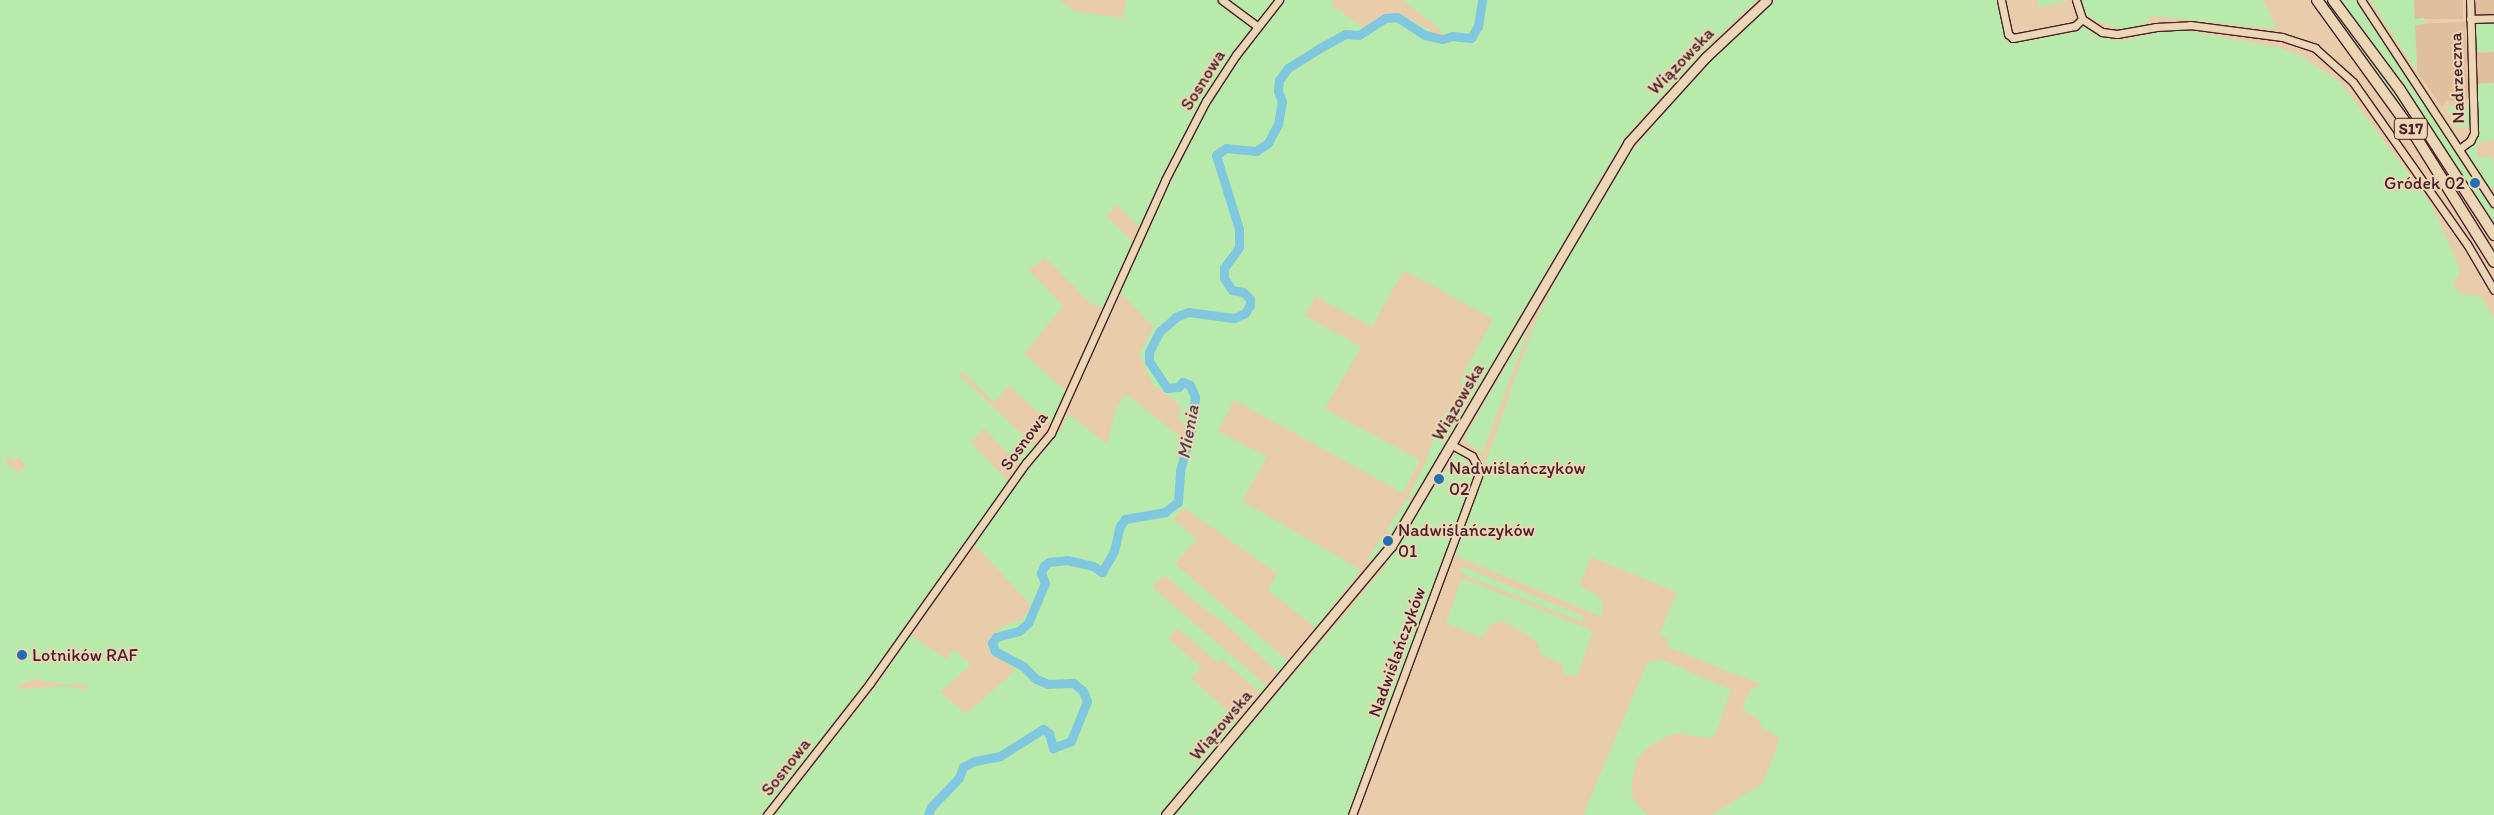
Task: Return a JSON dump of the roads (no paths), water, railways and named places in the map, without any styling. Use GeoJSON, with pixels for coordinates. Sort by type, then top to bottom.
{"type":"FeatureCollection","features":[{"type":"Feature","properties":{"kind":"highway","name":"S17"},"geometry":{"type":"LineString","coordinates":[[2317,0],[2416,137],[2494,262]]}},
{"type":"Feature","properties":{"kind":"highway","name":"S17"},"geometry":{"type":"LineString","coordinates":[[2333,0],[2400,90],[2494,235]]}},
{"type":"Feature","properties":{"kind":"main road","name":"Wiązowska"},"geometry":{"type":"LineString","coordinates":[[1166,815],[1380,561],[1408,520],[1624,150],[1689,75],[1767,0]]}},
{"type":"Feature","properties":{"kind":"street"},"geometry":{"type":"LineString","coordinates":[[1222,0],[1257,26]]}},
{"type":"Feature","properties":{"kind":"street","name":"Sosnowa"},"geometry":{"type":"LineString","coordinates":[[767,815],[870,683],[1026,463],[1051,433],[1165,180],[1206,101],[1257,26],[1279,0]]}},
{"type":"Feature","properties":{"kind":"street"},"geometry":{"type":"LineString","coordinates":[[2001,0],[2008,34],[2013,38],[2075,26],[2082,19]]}},
{"type":"Feature","properties":{"kind":"street"},"geometry":{"type":"LineString","coordinates":[[2076,0],[2082,19],[2102,32],[2118,34],[2156,27],[2190,25],[2282,37],[2320,52],[2353,82],[2467,244],[2494,290]]}},
{"type":"Feature","properties":{"kind":"street"},"geometry":{"type":"LineString","coordinates":[[2360,0],[2492,194],[2494,203]]}},
{"type":"Feature","properties":{"kind":"street","name":"Nadrzeczna"},"geometry":{"type":"LineString","coordinates":[[2460,149],[2470,141],[2474,133],[2470,0]]}},
{"type":"Feature","properties":{"kind":"street"},"geometry":{"type":"LineString","coordinates":[[2470,18],[2494,18]]}},
{"type":"Feature","properties":{"kind":"street","name":"Nadwiślańczyków"},"geometry":{"type":"LineString","coordinates":[[1352,815],[1480,472],[1472,456],[1452,444]]}},
{"type":"Feature","properties":{"kind":"waterway","name":"Mienia"},"geometry":{"type":"LineString","coordinates":[[928,815],[931,807],[959,778],[963,767],[975,761],[1000,756],[1043,729],[1049,733],[1053,748],[1071,741],[1087,701],[1083,691],[1073,683],[1048,684],[1036,679],[1023,666],[995,651],[992,643],[996,637],[1019,631],[1028,623],[1045,583],[1041,573],[1044,566],[1049,562],[1067,560],[1093,566],[1102,572],[1114,551],[1120,526],[1125,519],[1165,512],[1178,502],[1180,471],[1191,430],[1195,397],[1190,385],[1183,382],[1178,387],[1167,388],[1149,361],[1149,352],[1159,332],[1176,317],[1188,312],[1234,318],[1245,313],[1250,305],[1250,299],[1243,292],[1232,290],[1224,278],[1224,268],[1239,247],[1239,229],[1216,155],[1226,148],[1256,151],[1268,143],[1278,124],[1282,101],[1278,91],[1279,80],[1288,68],[1318,49],[1345,34],[1359,35],[1385,18],[1397,17],[1425,35],[1443,39],[1452,36],[1471,38],[1478,26],[1482,0]]}},
{"type":"Feature","properties":{"kind":"place","name":"Gródek 02"},"geometry":{"type":"Point","coordinates":[2475,183]}},
{"type":"Feature","properties":{"kind":"place","name":"Nadwiślańczyków 02"},"geometry":{"type":"Point","coordinates":[1439,479]}},
{"type":"Feature","properties":{"kind":"place","name":"Nadwiślańczyków 01"},"geometry":{"type":"Point","coordinates":[1388,541]}},
{"type":"Feature","properties":{"kind":"place","name":"Lotników RAF"},"geometry":{"type":"Point","coordinates":[22,655]}}]}
